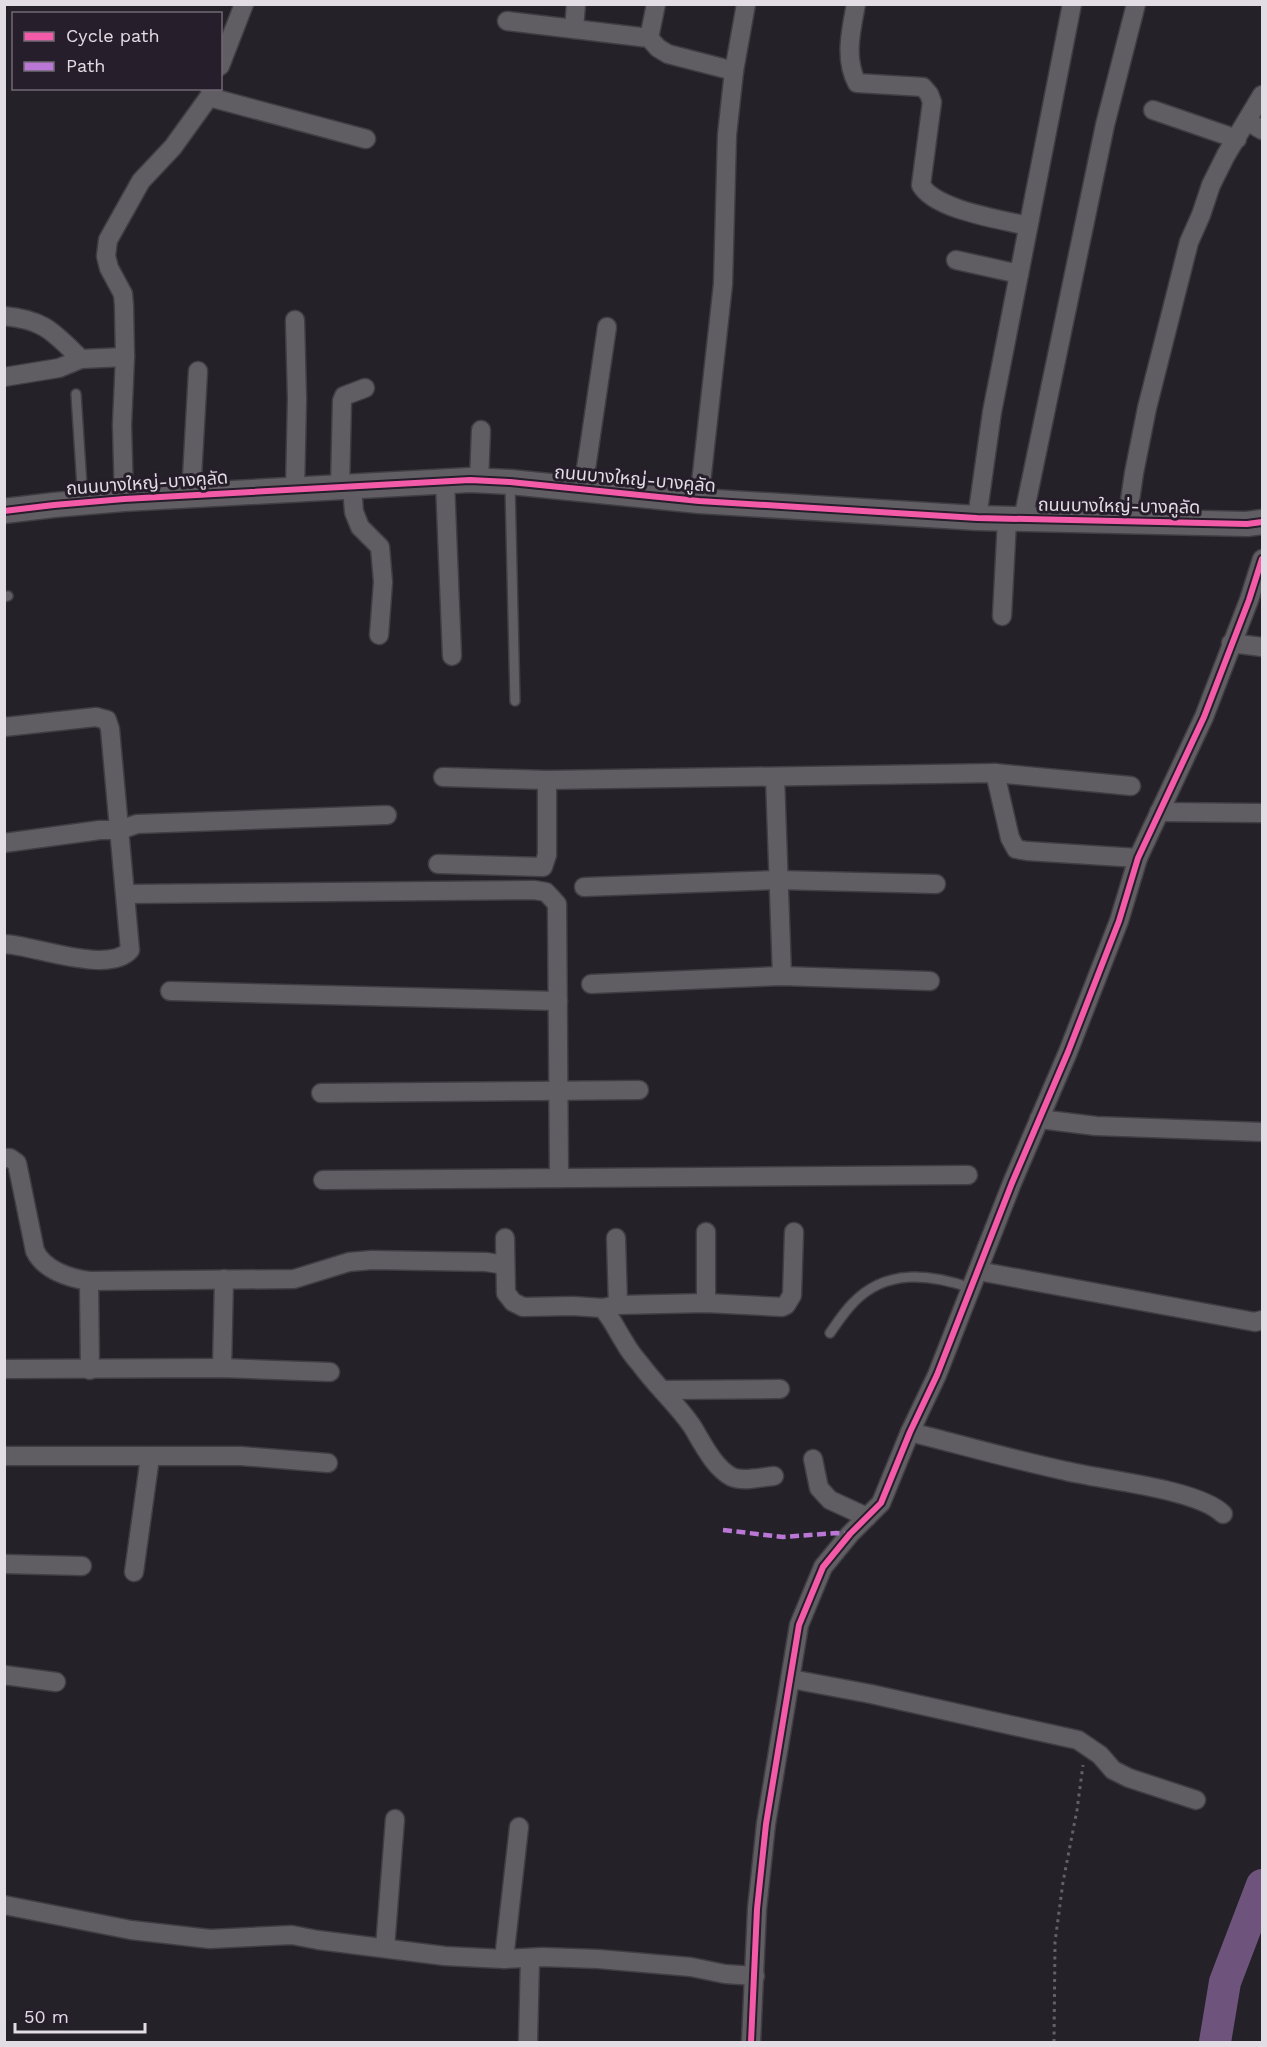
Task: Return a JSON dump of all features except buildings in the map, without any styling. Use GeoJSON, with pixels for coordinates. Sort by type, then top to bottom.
{"type":"FeatureCollection","features":[{"type":"Feature","properties":{"kind":"street"},"geometry":{"type":"LineString","coordinates":[[574,29],[576,4]]}},
{"type":"Feature","properties":{"kind":"street"},"geometry":{"type":"LineString","coordinates":[[649,38],[656,4]]}},
{"type":"Feature","properties":{"kind":"street"},"geometry":{"type":"LineString","coordinates":[[699,501],[723,284],[727,135],[734,71],[746,4]]}},
{"type":"Feature","properties":{"kind":"street"},"geometry":{"type":"LineString","coordinates":[[856,4],[849,41],[853,75],[857,83],[923,87],[929,93],[932,102],[921,185],[926,193],[945,205],[1028,226]]}},
{"type":"Feature","properties":{"kind":"street"},"geometry":{"type":"LineString","coordinates":[[977,518],[992,412],[1072,4]]}},
{"type":"Feature","properties":{"kind":"street"},"geometry":{"type":"LineString","coordinates":[[1002,616],[1015,519],[1105,124],[1136,4]]}},
{"type":"Feature","properties":{"kind":"street"},"geometry":{"type":"LineString","coordinates":[[222,60],[242,5]]}},
{"type":"Feature","properties":{"kind":"street"},"geometry":{"type":"LineString","coordinates":[[507,21],[649,38],[658,48],[668,54],[734,71]]}},
{"type":"Feature","properties":{"kind":"street"},"geometry":{"type":"LineString","coordinates":[[124,499],[122,425],[125,357],[124,306],[123,294],[106,256],[108,240],[141,181],[172,147],[211,93],[366,139]]}},
{"type":"Feature","properties":{"kind":"street"},"geometry":{"type":"LineString","coordinates":[[1127,521],[1147,408],[1189,242],[1211,184],[1263,95]]}},
{"type":"Feature","properties":{"kind":"street"},"geometry":{"type":"LineString","coordinates":[[1153,110],[1237,139]]}},
{"type":"Feature","properties":{"kind":"street"},"geometry":{"type":"LineString","coordinates":[[1246,121],[1263,130]]}},
{"type":"Feature","properties":{"kind":"street"},"geometry":{"type":"LineString","coordinates":[[956,260],[1019,274]]}},
{"type":"Feature","properties":{"kind":"street"},"geometry":{"type":"LineString","coordinates":[[4,316],[27,318],[52,331],[81,359]]}},
{"type":"Feature","properties":{"kind":"street"},"geometry":{"type":"LineString","coordinates":[[295,320],[297,399],[295,490]]}},
{"type":"Feature","properties":{"kind":"street"},"geometry":{"type":"LineString","coordinates":[[583,489],[607,327]]}},
{"type":"Feature","properties":{"kind":"street"},"geometry":{"type":"LineString","coordinates":[[4,377],[59,368],[81,359],[125,357]]}},
{"type":"Feature","properties":{"kind":"street"},"geometry":{"type":"LineString","coordinates":[[191,495],[198,371]]}},
{"type":"Feature","properties":{"kind":"street"},"geometry":{"type":"LineString","coordinates":[[366,388],[344,396],[342,401],[346,487],[360,527],[380,547],[383,582],[379,635]]}},
{"type":"Feature","properties":{"kind":"street"},"geometry":{"type":"LineString","coordinates":[[479,481],[481,430]]}},
{"type":"Feature","properties":{"kind":"street","name":"ถนนบางใหญ่-บางคูลัด"},"geometry":{"type":"LineString","coordinates":[[4,511],[124,499],[479,481],[510,482],[699,501],[977,518],[1247,524],[1263,522]]}},
{"type":"Feature","properties":{"kind":"street"},"geometry":{"type":"LineString","coordinates":[[445,482],[453,656]]}},
{"type":"Feature","properties":{"kind":"street"},"geometry":{"type":"LineString","coordinates":[[751,2043],[757,1909],[766,1824],[799,1625],[823,1567],[850,1534],[881,1503],[910,1432],[937,1375],[1012,1182],[1068,1052],[1119,921],[1138,858],[1204,717],[1263,559]]}},
{"type":"Feature","properties":{"kind":"street"},"geometry":{"type":"LineString","coordinates":[[1231,643],[1263,647]]}},
{"type":"Feature","properties":{"kind":"street"},"geometry":{"type":"LineString","coordinates":[[4,727],[96,717],[107,720],[110,729],[130,950],[124,956],[116,959],[73,958],[4,944]]}},
{"type":"Feature","properties":{"kind":"street"},"geometry":{"type":"LineString","coordinates":[[995,773],[1010,838],[1016,849],[1138,858]]}},
{"type":"Feature","properties":{"kind":"street"},"geometry":{"type":"LineString","coordinates":[[443,777],[547,780],[995,773],[1131,786]]}},
{"type":"Feature","properties":{"kind":"street"},"geometry":{"type":"LineString","coordinates":[[776,777],[782,976]]}},
{"type":"Feature","properties":{"kind":"street"},"geometry":{"type":"LineString","coordinates":[[438,864],[543,867],[547,855],[547,780]]}},
{"type":"Feature","properties":{"kind":"street"},"geometry":{"type":"LineString","coordinates":[[1159,812],[1263,813]]}},
{"type":"Feature","properties":{"kind":"street"},"geometry":{"type":"LineString","coordinates":[[4,843],[100,830],[120,830],[137,824],[387,815]]}},
{"type":"Feature","properties":{"kind":"street"},"geometry":{"type":"LineString","coordinates":[[584,886],[779,880],[936,884]]}},
{"type":"Feature","properties":{"kind":"street"},"geometry":{"type":"LineString","coordinates":[[126,894],[534,890],[546,892],[557,904],[559,1178]]}},
{"type":"Feature","properties":{"kind":"street"},"geometry":{"type":"LineString","coordinates":[[591,984],[782,976],[930,981]]}},
{"type":"Feature","properties":{"kind":"street"},"geometry":{"type":"LineString","coordinates":[[170,991],[558,1001]]}},
{"type":"Feature","properties":{"kind":"street"},"geometry":{"type":"LineString","coordinates":[[321,1093],[639,1090]]}},
{"type":"Feature","properties":{"kind":"street"},"geometry":{"type":"LineString","coordinates":[[1039,1119],[1096,1126],[1263,1132]]}},
{"type":"Feature","properties":{"kind":"street"},"geometry":{"type":"LineString","coordinates":[[4,1158],[10,1158],[16,1163],[35,1251],[39,1259],[74,1279],[89,1281],[294,1279],[349,1262],[372,1260],[505,1264]]}},
{"type":"Feature","properties":{"kind":"street"},"geometry":{"type":"LineString","coordinates":[[323,1180],[968,1174]]}},
{"type":"Feature","properties":{"kind":"street"},"geometry":{"type":"LineString","coordinates":[[706,1232],[706,1303]]}},
{"type":"Feature","properties":{"kind":"street"},"geometry":{"type":"LineString","coordinates":[[505,1238],[506,1293],[513,1302],[523,1307],[706,1303],[782,1307],[792,1295],[794,1232]]}},
{"type":"Feature","properties":{"kind":"street"},"geometry":{"type":"LineString","coordinates":[[616,1238],[608,1313],[625,1344],[693,1427],[707,1452],[732,1476],[742,1479],[774,1476]]}},
{"type":"Feature","properties":{"kind":"street"},"geometry":{"type":"LineString","coordinates":[[978,1270],[1256,1322],[1263,1320]]}},
{"type":"Feature","properties":{"kind":"street"},"geometry":{"type":"LineString","coordinates":[[222,1368],[224,1279]]}},
{"type":"Feature","properties":{"kind":"street"},"geometry":{"type":"LineString","coordinates":[[89,1281],[90,1370]]}},
{"type":"Feature","properties":{"kind":"street"},"geometry":{"type":"LineString","coordinates":[[4,1369],[222,1368],[330,1372]]}},
{"type":"Feature","properties":{"kind":"street"},"geometry":{"type":"LineString","coordinates":[[662,1390],[780,1389]]}},
{"type":"Feature","properties":{"kind":"street"},"geometry":{"type":"LineString","coordinates":[[910,1432],[1066,1472],[1158,1489],[1204,1501],[1216,1507],[1223,1514]]}},
{"type":"Feature","properties":{"kind":"street"},"geometry":{"type":"LineString","coordinates":[[4,1456],[241,1456],[328,1463]]}},
{"type":"Feature","properties":{"kind":"street"},"geometry":{"type":"LineString","coordinates":[[134,1572],[150,1457]]}},
{"type":"Feature","properties":{"kind":"street"},"geometry":{"type":"LineString","coordinates":[[813,1459],[819,1488],[830,1500],[867,1517]]}},
{"type":"Feature","properties":{"kind":"street"},"geometry":{"type":"LineString","coordinates":[[4,1564],[82,1566]]}},
{"type":"Feature","properties":{"kind":"street"},"geometry":{"type":"LineString","coordinates":[[4,1675],[56,1682]]}},
{"type":"Feature","properties":{"kind":"street"},"geometry":{"type":"LineString","coordinates":[[791,1679],[871,1694],[1078,1740],[1100,1755],[1113,1770],[1140,1782],[1196,1800]]}},
{"type":"Feature","properties":{"kind":"street"},"geometry":{"type":"LineString","coordinates":[[385,1948],[395,1819]]}},
{"type":"Feature","properties":{"kind":"street"},"geometry":{"type":"LineString","coordinates":[[504,1959],[519,1827]]}},
{"type":"Feature","properties":{"kind":"street"},"geometry":{"type":"LineString","coordinates":[[4,1905],[132,1930],[166,1934],[210,1938],[292,1935],[318,1941],[446,1956],[504,1959],[542,1957],[598,1959],[691,1967],[725,1974],[755,1976]]}},
{"type":"Feature","properties":{"kind":"street"},"geometry":{"type":"LineString","coordinates":[[528,2043],[530,1959]]}},
{"type":"Feature","properties":{"kind":"lane"},"geometry":{"type":"LineString","coordinates":[[76,394],[83,502]]}},
{"type":"Feature","properties":{"kind":"lane"},"geometry":{"type":"LineString","coordinates":[[510,482],[515,701]]}},
{"type":"Feature","properties":{"kind":"lane"},"geometry":{"type":"LineString","coordinates":[[830,1333],[854,1302],[872,1288],[901,1276],[945,1279],[971,1288]]}},
{"type":"Feature","properties":{"kind":"path"},"geometry":{"type":"LineString","coordinates":[[1054,2043],[1055,1942],[1087,1744]]}},
{"type":"Feature","properties":{"kind":"waterway"},"geometry":{"type":"LineString","coordinates":[[1215,2042],[1225,1982],[1262,1885]]}},
{"type":"Feature","properties":{"kind":"marked path"},"geometry":{"type":"LineString","coordinates":[[723,1530],[783,1537],[850,1534]]}},
{"type":"Feature","properties":{"kind":"cycle path"},"geometry":{"type":"LineString","coordinates":[[4,511],[124,499],[470,480],[699,501],[977,518],[1247,524],[1262,522]]}},
{"type":"Feature","properties":{"kind":"cycle path"},"geometry":{"type":"LineString","coordinates":[[751,2042],[757,1909],[766,1824],[799,1625],[823,1567],[850,1534],[881,1503],[910,1432],[937,1375],[1012,1183],[1068,1052],[1119,921],[1138,858],[1204,717],[1249,600],[1262,559]]}}]}
